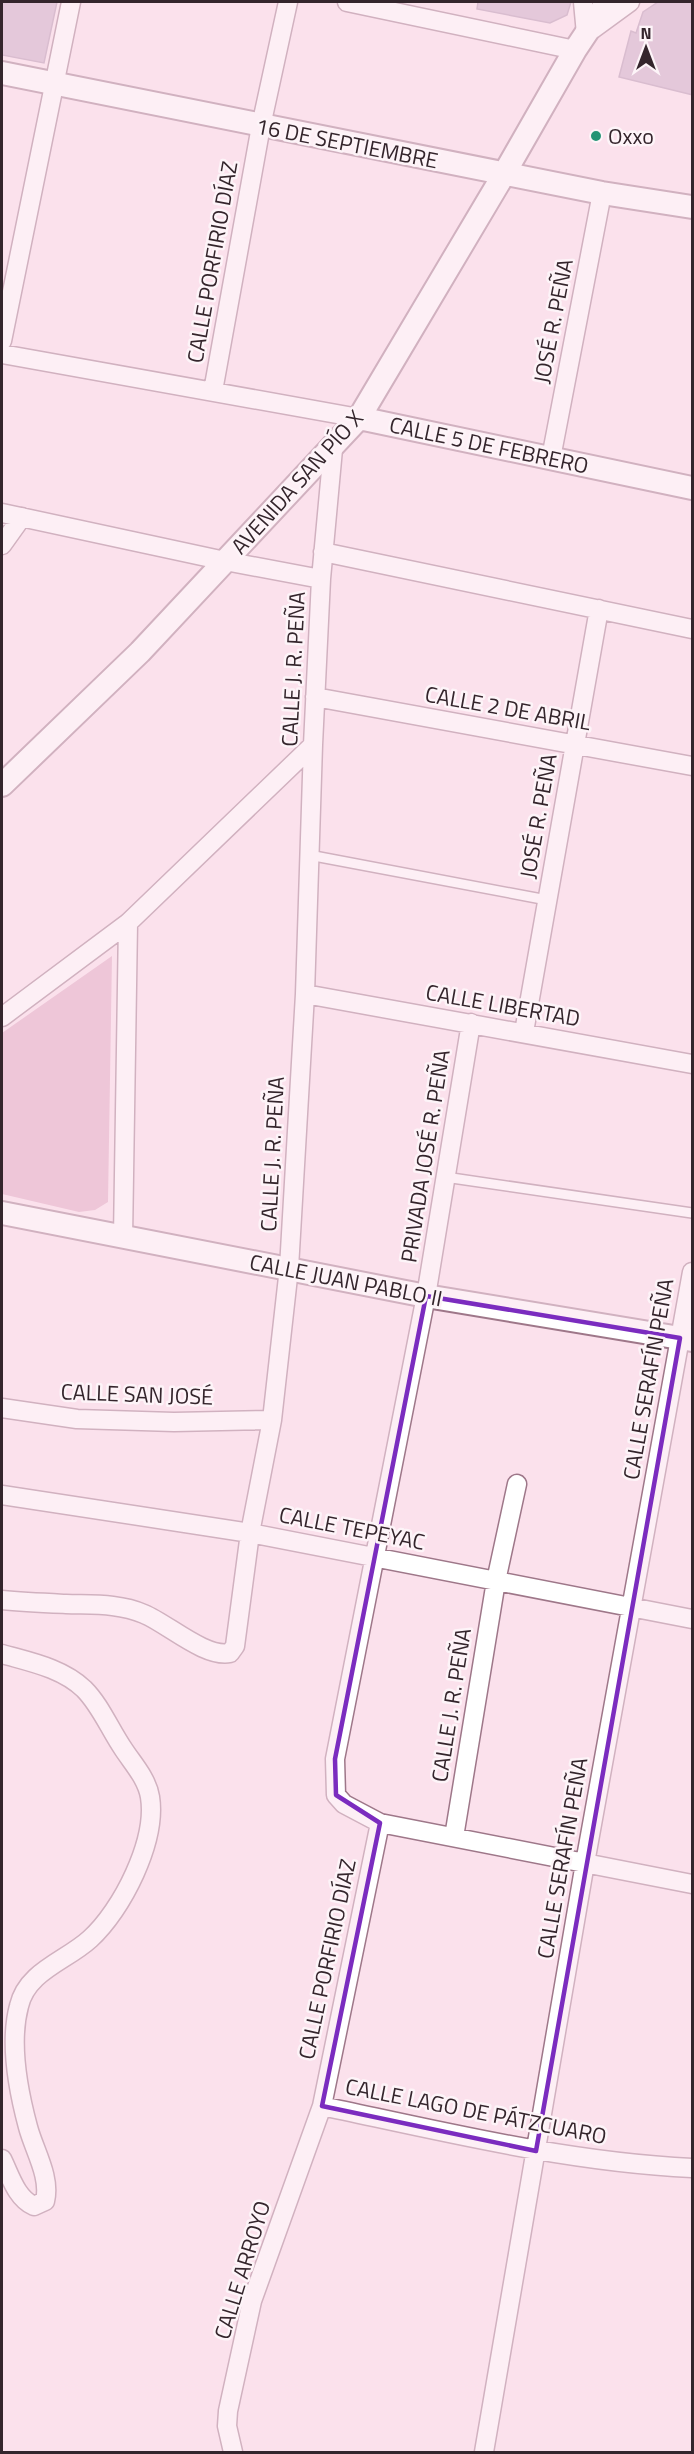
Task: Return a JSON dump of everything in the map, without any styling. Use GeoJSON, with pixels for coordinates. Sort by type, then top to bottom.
{"type":"FeatureCollection","features":[{"type":"Feature","properties":{"kind":"street"},"geometry":{"type":"LineString","coordinates":[[2,341],[52,84],[71,2]]}},
{"type":"Feature","properties":{"kind":"street","name":"CALLE PORFIRIO DÍAZ"},"geometry":{"type":"LineString","coordinates":[[213,391],[261,126],[288,2]]}},
{"type":"Feature","properties":{"kind":"street"},"geometry":{"type":"LineString","coordinates":[[347,2],[581,42],[630,2]]}},
{"type":"Feature","properties":{"kind":"street","name":"AVENIDA SAN PÍO X"},"geometry":{"type":"LineString","coordinates":[[2,785],[140,652],[359,418],[581,42],[599,3]]}},
{"type":"Feature","properties":{"kind":"street","name":"16 DE SEPTIEMBRE"},"geometry":{"type":"LineString","coordinates":[[2,73],[504,174],[602,193],[693,207]]}},
{"type":"Feature","properties":{"kind":"street","name":"JOSÉ R. PEÑA"},"geometry":{"type":"LineString","coordinates":[[551,458],[602,193]]}},
{"type":"Feature","properties":{"kind":"street","name":"CALLE 5 DE FEBRERO"},"geometry":{"type":"LineString","coordinates":[[2,354],[359,418],[693,488]]}},
{"type":"Feature","properties":{"kind":"street","name":"CALLE J. R. PEÑA"},"geometry":{"type":"LineString","coordinates":[[2,1600],[116,1606],[141,1613],[163,1623],[207,1650],[218,1654],[230,1653],[235,1646],[250,1533],[272,1420],[289,1268],[305,994],[321,579],[333,448]]}},
{"type":"Feature","properties":{"kind":"street"},"geometry":{"type":"LineString","coordinates":[[2,513],[225,561],[321,579]]}},
{"type":"Feature","properties":{"kind":"street"},"geometry":{"type":"LineString","coordinates":[[2,544],[22,518]]}},
{"type":"Feature","properties":{"kind":"street"},"geometry":{"type":"LineString","coordinates":[[324,552],[693,629]]}},
{"type":"Feature","properties":{"kind":"street","name":"JOSÉ R. PEÑA"},"geometry":{"type":"LineString","coordinates":[[524,1032],[599,609]]}},
{"type":"Feature","properties":{"kind":"street","name":"CALLE 2 DE ABRIL"},"geometry":{"type":"LineString","coordinates":[[315,697],[693,766]]}},
{"type":"Feature","properties":{"kind":"street"},"geometry":{"type":"LineString","coordinates":[[2,1017],[128,923],[313,745]]}},
{"type":"Feature","properties":{"kind":"street"},"geometry":{"type":"LineString","coordinates":[[123,1238],[128,923]]}},
{"type":"Feature","properties":{"kind":"street","name":"CALLE LIBERTAD"},"geometry":{"type":"LineString","coordinates":[[305,994],[693,1064]]}},
{"type":"Feature","properties":{"kind":"street","name":"PRIVADA JOSÉ R. PEÑA"},"geometry":{"type":"LineString","coordinates":[[380,1823],[344,1804],[336,1795],[334,1759],[426,1296],[471,1023]]}},
{"type":"Feature","properties":{"kind":"street","name":"CALLE JUAN PABLO II"},"geometry":{"type":"LineString","coordinates":[[2,1213],[426,1296],[686,1339]]}},
{"type":"Feature","properties":{"kind":"street","name":"CALLE SERAFÍN PEÑA"},"geometry":{"type":"LineString","coordinates":[[484,2452],[631,1607],[686,1339],[693,1272]]}},
{"type":"Feature","properties":{"kind":"street","name":"CALLE SAN JOSÉ"},"geometry":{"type":"LineString","coordinates":[[2,1408],[77,1419],[174,1422],[272,1420]]}},
{"type":"Feature","properties":{"kind":"street","name":"CALLE J. R. PEÑA"},"geometry":{"type":"LineString","coordinates":[[454,1837],[496,1581],[517,1484]]}},
{"type":"Feature","properties":{"kind":"street","name":"CALLE TEPEYAC"},"geometry":{"type":"LineString","coordinates":[[2,1495],[250,1533],[693,1619]]}},
{"type":"Feature","properties":{"kind":"street"},"geometry":{"type":"LineString","coordinates":[[2,1654],[56,1671],[84,1690],[146,1782],[151,1811],[145,1847],[124,1895],[90,1940],[48,1968],[32,1982],[19,2003],[15,2042],[21,2090],[28,2127],[46,2184],[45,2201],[34,2206],[27,2203],[19,2193],[2,2159]]}},
{"type":"Feature","properties":{"kind":"street"},"geometry":{"type":"LineString","coordinates":[[380,1823],[693,1884]]}},
{"type":"Feature","properties":{"kind":"street","name":"CALLE PORFIRIO DÍAZ"},"geometry":{"type":"LineString","coordinates":[[322,2106],[380,1823]]}},
{"type":"Feature","properties":{"kind":"street","name":"CALLE LAGO DE PÁTZCUARO"},"geometry":{"type":"LineString","coordinates":[[322,2106],[536,2151],[611,2162],[693,2168]]}},
{"type":"Feature","properties":{"kind":"street","name":"CALLE ARROYO"},"geometry":{"type":"LineString","coordinates":[[233,2452],[227,2426],[228,2411],[252,2301],[322,2106]]}},
{"type":"Feature","properties":{"kind":"lane"},"geometry":{"type":"LineString","coordinates":[[309,855],[547,900]]}},
{"type":"Feature","properties":{"kind":"lane"},"geometry":{"type":"LineString","coordinates":[[445,1177],[693,1213]]}},
{"type":"Feature","properties":{"kind":"highlighted area"},"geometry":{"type":"Polygon","coordinates":[[[426,1296],[680,1338],[536,2151],[322,2106],[380,1823],[336,1795],[335,1759],[426,1296]]]}},
{"type":"Feature","properties":{"kind":"shaded area"},"geometry":{"type":"Polygon","coordinates":[[[112,956],[108,1202],[95,1210],[79,1212],[2,1194],[2,1033],[112,956]]]}},
{"type":"Feature","properties":{"kind":"building"},"geometry":{"type":"Polygon","coordinates":[[[2,2],[57,2],[44,63],[2,55],[2,2]]]}},
{"type":"Feature","properties":{"kind":"building"},"geometry":{"type":"Polygon","coordinates":[[[478,2],[571,2],[567,15],[550,23],[477,9],[478,2]]]}},
{"type":"Feature","properties":{"kind":"building"},"geometry":{"type":"Polygon","coordinates":[[[658,2],[693,2],[693,95],[619,77],[631,31],[636,33],[643,12],[658,2]]]}},
{"type":"Feature","properties":{"kind":"place","name":"Oxxo"},"geometry":{"type":"Point","coordinates":[596,136]}}]}
